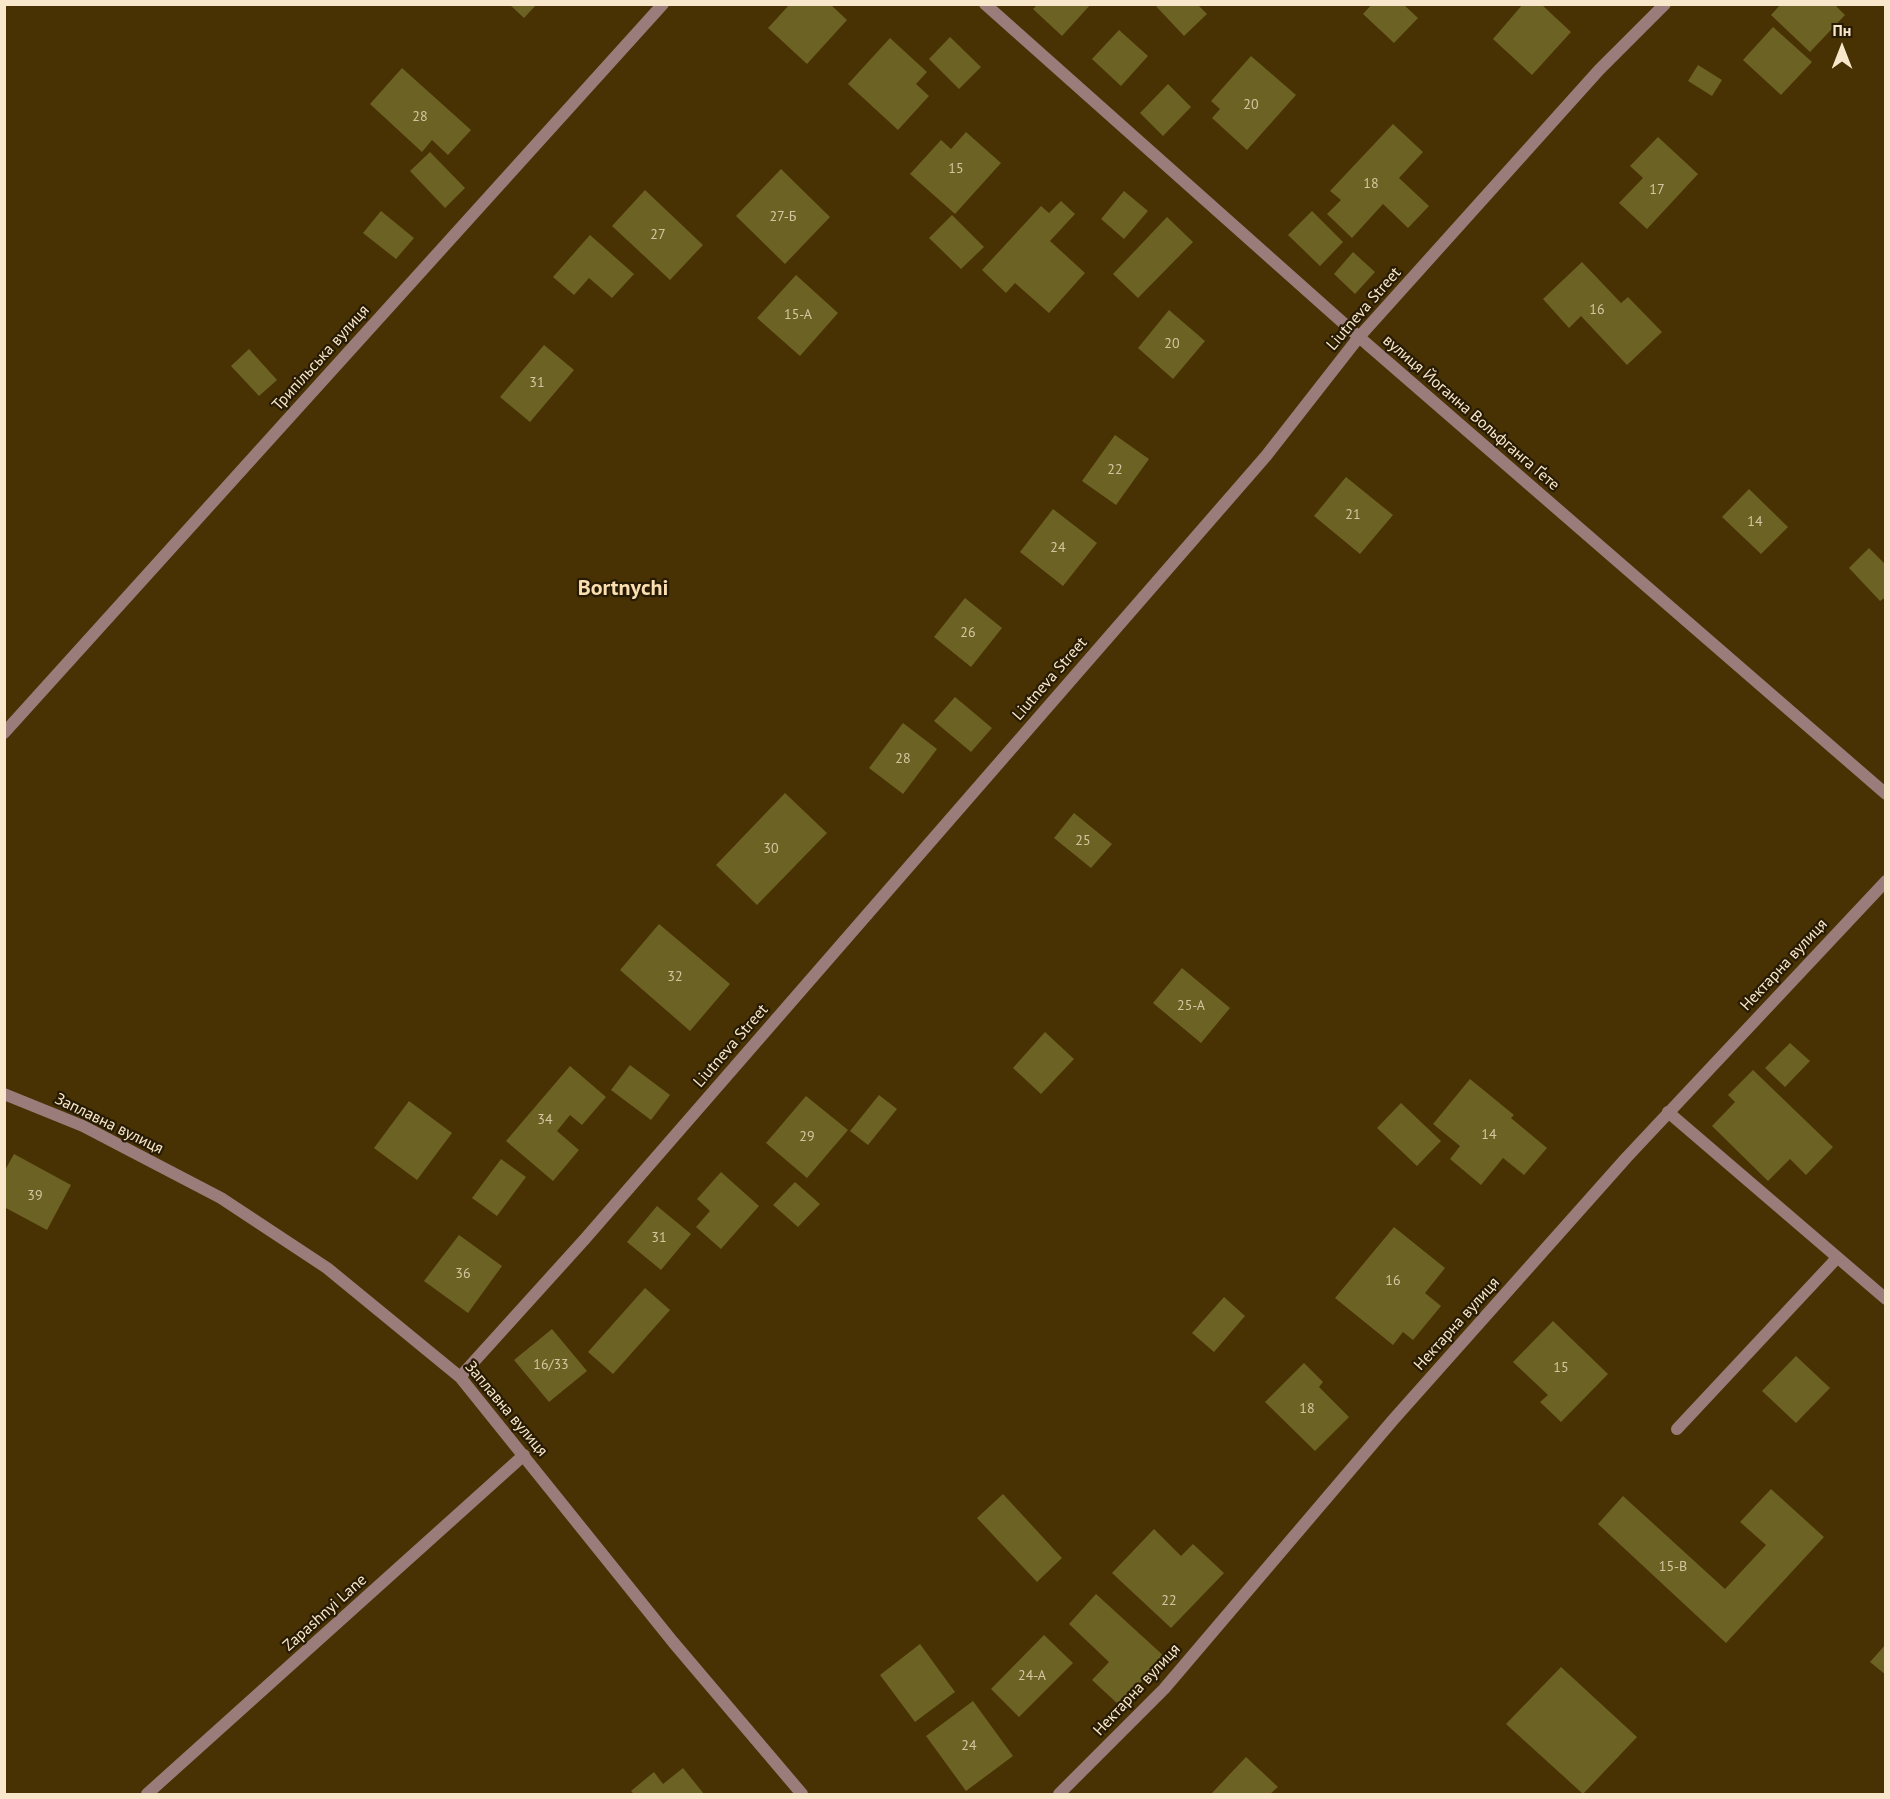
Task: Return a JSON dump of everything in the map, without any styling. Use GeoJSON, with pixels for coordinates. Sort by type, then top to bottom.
{"type":"FeatureCollection","features":[{"type":"Feature","properties":{"kind":"street","name":"Трипільська вулиця"},"geometry":{"type":"LineString","coordinates":[[4,733],[663,4]]}},
{"type":"Feature","properties":{"kind":"street","name":"вулиця Йоганна Вольфганга Ґете"},"geometry":{"type":"LineString","coordinates":[[985,4],[1359,337],[1886,794]]}},
{"type":"Feature","properties":{"kind":"street","name":"Liutneva Street"},"geometry":{"type":"LineString","coordinates":[[460,1377],[599,1222],[1266,456],[1359,337],[1599,70],[1665,4]]}},
{"type":"Feature","properties":{"kind":"street","name":"Нектарна вулиця"},"geometry":{"type":"LineString","coordinates":[[1059,1794],[1164,1689],[1393,1420],[1668,1112],[1886,881]]}},
{"type":"Feature","properties":{"kind":"street","name":"Заплавна вулиця"},"geometry":{"type":"LineString","coordinates":[[4,1094],[83,1126],[221,1198],[327,1268],[460,1377],[673,1642],[801,1794]]}},
{"type":"Feature","properties":{"kind":"street"},"geometry":{"type":"LineString","coordinates":[[1668,1112],[1886,1299]]}},
{"type":"Feature","properties":{"kind":"street"},"geometry":{"type":"LineString","coordinates":[[1677,1429],[1836,1258]]}},
{"type":"Feature","properties":{"kind":"street","name":"Zapashnyi Lane"},"geometry":{"type":"LineString","coordinates":[[147,1794],[524,1455]]}},
{"type":"Feature","properties":{"kind":"building"},"geometry":{"type":"Polygon","coordinates":[[[509,4],[537,4],[524,18],[509,4]]]}},
{"type":"Feature","properties":{"kind":"building"},"geometry":{"type":"Polygon","coordinates":[[[790,4],[830,4],[847,20],[807,64],[768,28],[790,4]]]}},
{"type":"Feature","properties":{"kind":"building"},"geometry":{"type":"Polygon","coordinates":[[[1038,4],[1091,4],[1062,36],[1033,9],[1038,4]]]}},
{"type":"Feature","properties":{"kind":"building"},"geometry":{"type":"Polygon","coordinates":[[[1154,4],[1197,4],[1207,14],[1184,36],[1154,4]]]}},
{"type":"Feature","properties":{"kind":"building"},"geometry":{"type":"Polygon","coordinates":[[[1372,4],[1403,4],[1418,18],[1394,43],[1363,14],[1372,4]]]}},
{"type":"Feature","properties":{"kind":"building"},"geometry":{"type":"Polygon","coordinates":[[[1523,4],[1541,4],[1571,32],[1532,75],[1493,39],[1523,4]]]}},
{"type":"Feature","properties":{"kind":"building"},"geometry":{"type":"Polygon","coordinates":[[[1781,4],[1834,4],[1845,15],[1810,52],[1771,15],[1781,4]]]}},
{"type":"Feature","properties":{"kind":"building"},"geometry":{"type":"Polygon","coordinates":[[[1773,27],[1812,62],[1781,95],[1743,60],[1773,27]]]}},
{"type":"Feature","properties":{"kind":"building"},"geometry":{"type":"Polygon","coordinates":[[[1119,30],[1148,56],[1121,86],[1092,59],[1119,30]]]}},
{"type":"Feature","properties":{"kind":"building"},"geometry":{"type":"Polygon","coordinates":[[[950,37],[981,67],[959,89],[929,59],[950,37]]]}},
{"type":"Feature","properties":{"kind":"building"},"geometry":{"type":"Polygon","coordinates":[[[890,38],[927,72],[916,84],[929,96],[898,130],[848,84],[890,38]]]}},
{"type":"Feature","properties":{"kind":"building"},"geometry":{"type":"Polygon","coordinates":[[[1251,56],[1296,95],[1247,150],[1212,118],[1220,109],[1211,101],[1251,56]]]}},
{"type":"Feature","properties":{"kind":"building"},"geometry":{"type":"Polygon","coordinates":[[[1698,65],[1722,80],[1712,96],[1688,81],[1698,65]]]}},
{"type":"Feature","properties":{"kind":"building"},"geometry":{"type":"Polygon","coordinates":[[[402,68],[471,130],[448,155],[432,140],[422,152],[370,104],[402,68]]]}},
{"type":"Feature","properties":{"kind":"building"},"geometry":{"type":"Polygon","coordinates":[[[1168,84],[1191,107],[1163,136],[1140,113],[1168,84]]]}},
{"type":"Feature","properties":{"kind":"building"},"geometry":{"type":"Polygon","coordinates":[[[1393,124],[1423,152],[1399,178],[1429,206],[1408,228],[1383,204],[1352,238],[1327,214],[1341,200],[1330,191],[1393,124]]]}},
{"type":"Feature","properties":{"kind":"building"},"geometry":{"type":"Polygon","coordinates":[[[966,132],[1001,163],[955,214],[910,174],[941,140],[951,149],[966,132]]]}},
{"type":"Feature","properties":{"kind":"building"},"geometry":{"type":"Polygon","coordinates":[[[1658,137],[1698,174],[1647,229],[1619,203],[1643,178],[1630,166],[1658,137]]]}},
{"type":"Feature","properties":{"kind":"building"},"geometry":{"type":"Polygon","coordinates":[[[430,152],[465,188],[445,208],[410,171],[430,152]]]}},
{"type":"Feature","properties":{"kind":"building"},"geometry":{"type":"Polygon","coordinates":[[[781,169],[830,217],[785,264],[736,216],[781,169]]]}},
{"type":"Feature","properties":{"kind":"building"},"geometry":{"type":"Polygon","coordinates":[[[645,190],[703,245],[670,280],[612,226],[645,190]]]}},
{"type":"Feature","properties":{"kind":"building"},"geometry":{"type":"Polygon","coordinates":[[[1124,191],[1148,211],[1124,239],[1101,219],[1124,191]]]}},
{"type":"Feature","properties":{"kind":"building"},"geometry":{"type":"Polygon","coordinates":[[[1061,201],[1075,214],[1050,241],[1085,273],[1049,313],[1015,283],[1006,293],[982,270],[1041,206],[1049,213],[1061,201]]]}},
{"type":"Feature","properties":{"kind":"building"},"geometry":{"type":"Polygon","coordinates":[[[381,211],[414,238],[396,259],[363,233],[381,211]]]}},
{"type":"Feature","properties":{"kind":"building"},"geometry":{"type":"Polygon","coordinates":[[[1312,211],[1343,242],[1320,266],[1288,235],[1312,211]]]}},
{"type":"Feature","properties":{"kind":"building"},"geometry":{"type":"Polygon","coordinates":[[[952,215],[984,247],[961,269],[929,238],[952,215]]]}},
{"type":"Feature","properties":{"kind":"building"},"geometry":{"type":"Polygon","coordinates":[[[1167,217],[1193,242],[1138,298],[1113,274],[1167,217]]]}},
{"type":"Feature","properties":{"kind":"building"},"geometry":{"type":"Polygon","coordinates":[[[590,235],[634,274],[612,298],[589,278],[574,295],[553,277],[590,235]]]}},
{"type":"Feature","properties":{"kind":"building"},"geometry":{"type":"Polygon","coordinates":[[[1353,252],[1375,272],[1355,294],[1334,274],[1353,252]]]}},
{"type":"Feature","properties":{"kind":"building"},"geometry":{"type":"Polygon","coordinates":[[[1582,262],[1621,303],[1628,297],[1662,332],[1627,365],[1581,316],[1569,328],[1543,299],[1582,262]]]}},
{"type":"Feature","properties":{"kind":"building"},"geometry":{"type":"Polygon","coordinates":[[[796,275],[838,313],[800,356],[757,318],[796,275]]]}},
{"type":"Feature","properties":{"kind":"building"},"geometry":{"type":"Polygon","coordinates":[[[1169,310],[1205,341],[1173,379],[1138,348],[1169,310]]]}},
{"type":"Feature","properties":{"kind":"building"},"geometry":{"type":"Polygon","coordinates":[[[544,345],[574,370],[530,422],[500,397],[544,345]]]}},
{"type":"Feature","properties":{"kind":"building"},"geometry":{"type":"Polygon","coordinates":[[[249,349],[277,380],[259,396],[231,366],[249,349]]]}},
{"type":"Feature","properties":{"kind":"building"},"geometry":{"type":"Polygon","coordinates":[[[1115,435],[1149,459],[1116,505],[1082,481],[1115,435]]]}},
{"type":"Feature","properties":{"kind":"building"},"geometry":{"type":"Polygon","coordinates":[[[1346,477],[1393,515],[1360,554],[1314,516],[1346,477]]]}},
{"type":"Feature","properties":{"kind":"building"},"geometry":{"type":"Polygon","coordinates":[[[1749,489],[1788,527],[1761,554],[1722,517],[1749,489]]]}},
{"type":"Feature","properties":{"kind":"building"},"geometry":{"type":"Polygon","coordinates":[[[1053,509],[1097,543],[1063,586],[1020,552],[1053,509]]]}},
{"type":"Feature","properties":{"kind":"building"},"geometry":{"type":"Polygon","coordinates":[[[1869,548],[1886,565],[1886,597],[1880,601],[1849,568],[1869,548]]]}},
{"type":"Feature","properties":{"kind":"building"},"geometry":{"type":"Polygon","coordinates":[[[965,598],[1002,628],[971,667],[934,637],[965,598]]]}},
{"type":"Feature","properties":{"kind":"building"},"geometry":{"type":"Polygon","coordinates":[[[955,697],[992,728],[971,752],[934,721],[955,697]]]}},
{"type":"Feature","properties":{"kind":"building"},"geometry":{"type":"Polygon","coordinates":[[[903,723],[937,749],[903,794],[869,768],[903,723]]]}},
{"type":"Feature","properties":{"kind":"building"},"geometry":{"type":"Polygon","coordinates":[[[785,793],[827,833],[757,905],[716,865],[785,793]]]}},
{"type":"Feature","properties":{"kind":"building"},"geometry":{"type":"Polygon","coordinates":[[[1074,813],[1112,844],[1091,868],[1054,838],[1074,813]]]}},
{"type":"Feature","properties":{"kind":"building"},"geometry":{"type":"Polygon","coordinates":[[[659,924],[730,984],[690,1031],[620,970],[659,924]]]}},
{"type":"Feature","properties":{"kind":"building"},"geometry":{"type":"Polygon","coordinates":[[[1182,968],[1230,1008],[1201,1043],[1153,1003],[1182,968]]]}},
{"type":"Feature","properties":{"kind":"building"},"geometry":{"type":"Polygon","coordinates":[[[1045,1032],[1074,1059],[1041,1094],[1013,1068],[1045,1032]]]}},
{"type":"Feature","properties":{"kind":"building"},"geometry":{"type":"Polygon","coordinates":[[[1790,1043],[1810,1061],[1785,1087],[1765,1068],[1790,1043]]]}},
{"type":"Feature","properties":{"kind":"building"},"geometry":{"type":"Polygon","coordinates":[[[630,1065],[670,1095],[651,1120],[611,1090],[630,1065]]]}},
{"type":"Feature","properties":{"kind":"building"},"geometry":{"type":"Polygon","coordinates":[[[570,1066],[606,1097],[582,1125],[570,1115],[557,1131],[579,1150],[553,1181],[506,1141],[570,1066]]]}},
{"type":"Feature","properties":{"kind":"building"},"geometry":{"type":"Polygon","coordinates":[[[1753,1070],[1833,1147],[1806,1175],[1790,1159],[1768,1181],[1712,1126],[1735,1102],[1728,1095],[1753,1070]]]}},
{"type":"Feature","properties":{"kind":"building"},"geometry":{"type":"Polygon","coordinates":[[[1470,1079],[1514,1115],[1511,1118],[1547,1148],[1524,1175],[1503,1158],[1481,1185],[1450,1159],[1460,1146],[1433,1124],[1470,1079]]]}},
{"type":"Feature","properties":{"kind":"building"},"geometry":{"type":"Polygon","coordinates":[[[879,1095],[897,1109],[868,1145],[850,1131],[879,1095]]]}},
{"type":"Feature","properties":{"kind":"building"},"geometry":{"type":"Polygon","coordinates":[[[806,1096],[848,1130],[807,1178],[766,1143],[806,1096]]]}},
{"type":"Feature","properties":{"kind":"building"},"geometry":{"type":"Polygon","coordinates":[[[409,1101],[452,1133],[417,1180],[374,1148],[409,1101]]]}},
{"type":"Feature","properties":{"kind":"building"},"geometry":{"type":"Polygon","coordinates":[[[1401,1103],[1441,1141],[1417,1166],[1377,1128],[1401,1103]]]}},
{"type":"Feature","properties":{"kind":"building"},"geometry":{"type":"Polygon","coordinates":[[[14,1154],[71,1185],[47,1230],[4,1207],[4,1172],[14,1154]]]}},
{"type":"Feature","properties":{"kind":"building"},"geometry":{"type":"Polygon","coordinates":[[[501,1159],[526,1177],[497,1216],[472,1198],[501,1159]]]}},
{"type":"Feature","properties":{"kind":"building"},"geometry":{"type":"Polygon","coordinates":[[[721,1172],[759,1206],[721,1249],[696,1227],[710,1211],[697,1199],[721,1172]]]}},
{"type":"Feature","properties":{"kind":"building"},"geometry":{"type":"Polygon","coordinates":[[[795,1182],[820,1204],[798,1227],[773,1205],[795,1182]]]}},
{"type":"Feature","properties":{"kind":"building"},"geometry":{"type":"Polygon","coordinates":[[[657,1206],[691,1234],[661,1270],[627,1242],[657,1206]]]}},
{"type":"Feature","properties":{"kind":"building"},"geometry":{"type":"Polygon","coordinates":[[[1394,1227],[1445,1268],[1425,1293],[1441,1306],[1413,1340],[1403,1332],[1393,1345],[1335,1298],[1394,1227]]]}},
{"type":"Feature","properties":{"kind":"building"},"geometry":{"type":"Polygon","coordinates":[[[459,1235],[502,1266],[468,1313],[424,1281],[459,1235]]]}},
{"type":"Feature","properties":{"kind":"building"},"geometry":{"type":"Polygon","coordinates":[[[645,1288],[670,1310],[613,1374],[588,1352],[645,1288]]]}},
{"type":"Feature","properties":{"kind":"building"},"geometry":{"type":"Polygon","coordinates":[[[1224,1297],[1245,1316],[1214,1352],[1192,1333],[1224,1297]]]}},
{"type":"Feature","properties":{"kind":"building"},"geometry":{"type":"Polygon","coordinates":[[[1553,1321],[1608,1374],[1561,1422],[1540,1402],[1548,1395],[1513,1362],[1553,1321]]]}},
{"type":"Feature","properties":{"kind":"building"},"geometry":{"type":"Polygon","coordinates":[[[552,1329],[587,1371],[549,1402],[514,1360],[552,1329]]]}},
{"type":"Feature","properties":{"kind":"building"},"geometry":{"type":"Polygon","coordinates":[[[1796,1356],[1830,1388],[1796,1423],[1762,1391],[1796,1356]]]}},
{"type":"Feature","properties":{"kind":"building"},"geometry":{"type":"Polygon","coordinates":[[[1304,1363],[1323,1382],[1319,1387],[1349,1417],[1315,1451],[1265,1402],[1304,1363]]]}},
{"type":"Feature","properties":{"kind":"building"},"geometry":{"type":"Polygon","coordinates":[[[1771,1489],[1824,1537],[1726,1643],[1598,1524],[1623,1496],[1725,1589],[1766,1545],[1740,1522],[1771,1489]]]}},
{"type":"Feature","properties":{"kind":"building"},"geometry":{"type":"Polygon","coordinates":[[[1003,1494],[1062,1558],[1037,1582],[977,1518],[1003,1494]]]}},
{"type":"Feature","properties":{"kind":"building"},"geometry":{"type":"Polygon","coordinates":[[[1154,1529],[1181,1556],[1193,1544],[1224,1573],[1171,1628],[1112,1573],[1154,1529]]]}},
{"type":"Feature","properties":{"kind":"building"},"geometry":{"type":"Polygon","coordinates":[[[1096,1594],[1165,1657],[1119,1705],[1092,1680],[1109,1662],[1069,1624],[1096,1594]]]}},
{"type":"Feature","properties":{"kind":"building"},"geometry":{"type":"Polygon","coordinates":[[[1044,1635],[1073,1663],[1019,1717],[991,1689],[1044,1635]]]}},
{"type":"Feature","properties":{"kind":"building"},"geometry":{"type":"Polygon","coordinates":[[[920,1644],[955,1692],[915,1722],[880,1675],[920,1644]]]}},
{"type":"Feature","properties":{"kind":"building"},"geometry":{"type":"Polygon","coordinates":[[[1886,1644],[1886,1675],[1870,1662],[1886,1644]]]}},
{"type":"Feature","properties":{"kind":"building"},"geometry":{"type":"Polygon","coordinates":[[[1561,1667],[1637,1737],[1583,1794],[1506,1724],[1561,1667]]]}},
{"type":"Feature","properties":{"kind":"building"},"geometry":{"type":"Polygon","coordinates":[[[973,1701],[1013,1756],[966,1791],[926,1736],[973,1701]]]}},
{"type":"Feature","properties":{"kind":"building"},"geometry":{"type":"Polygon","coordinates":[[[1246,1757],[1278,1787],[1270,1794],[1211,1794],[1246,1757]]]}},
{"type":"Feature","properties":{"kind":"building"},"geometry":{"type":"Polygon","coordinates":[[[683,1768],[704,1794],[634,1794],[631,1791],[654,1772],[663,1784],[683,1768]]]}},
{"type":"Feature","properties":{"kind":"district","name":"Bortnychi"},"geometry":{"type":"Point","coordinates":[623,589]}}]}
